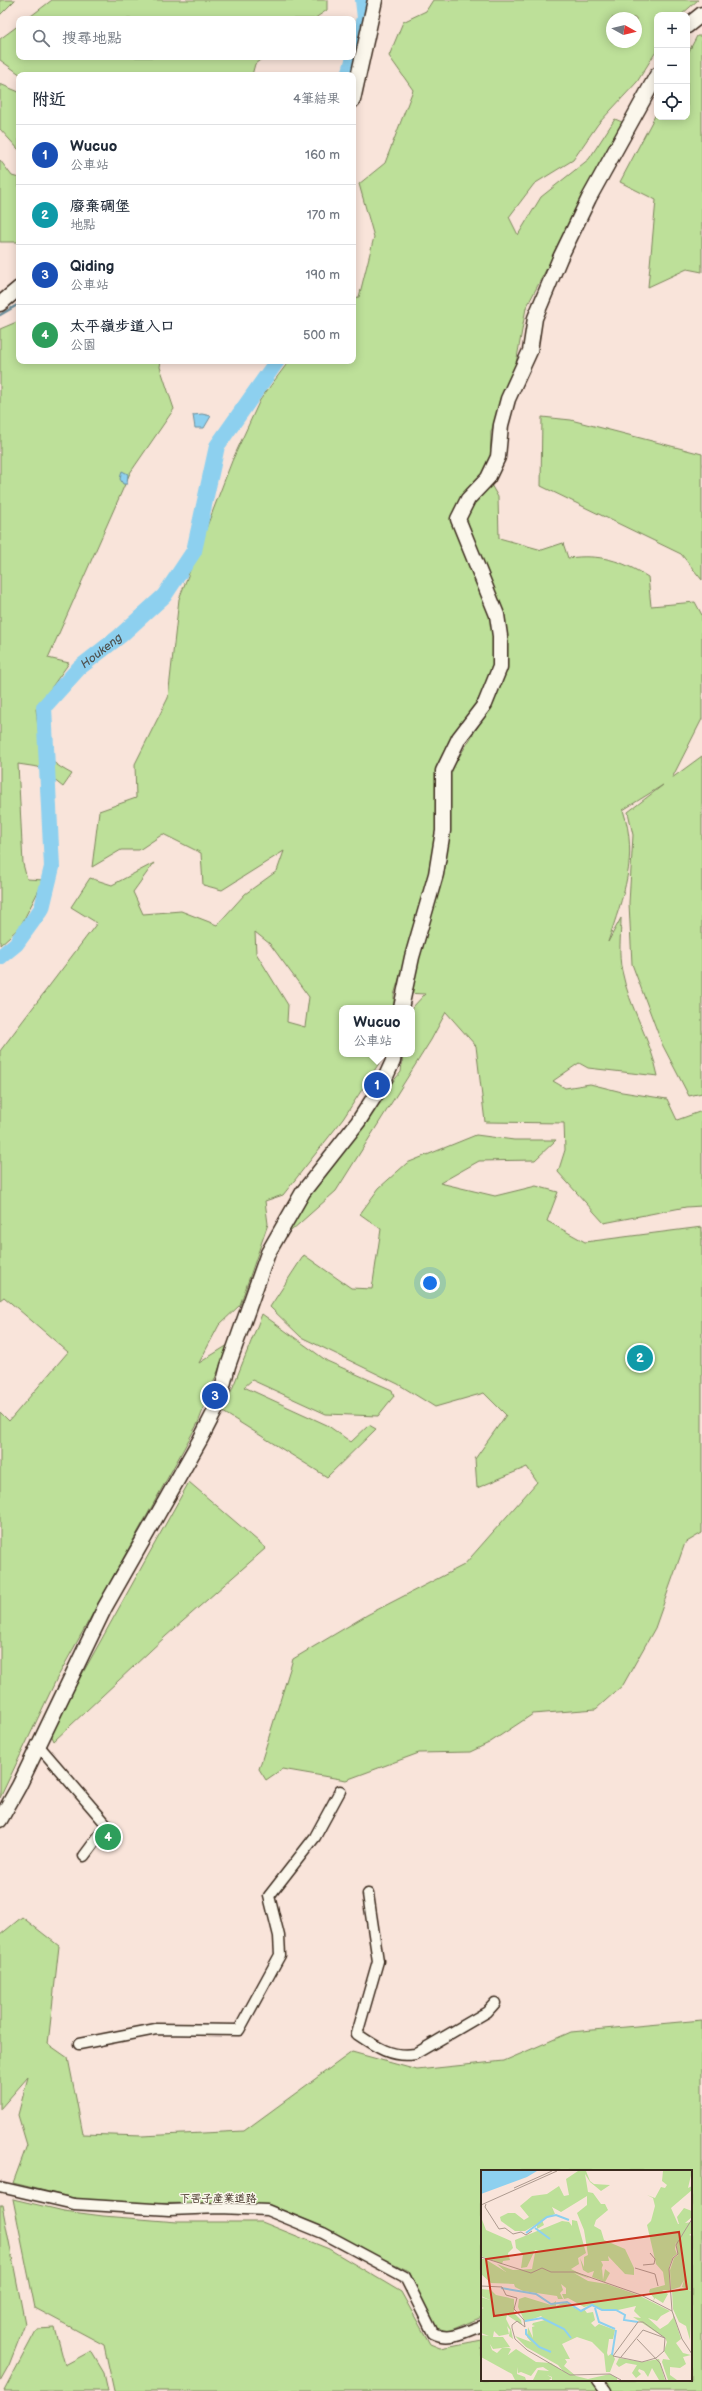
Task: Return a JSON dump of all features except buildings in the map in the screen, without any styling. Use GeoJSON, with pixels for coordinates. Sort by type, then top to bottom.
{"type":"FeatureCollection","features":[{"type":"Feature","properties":{"kind":"street"},"geometry":{"type":"LineString","coordinates":[[356,86],[375,0]]}},
{"type":"Feature","properties":{"kind":"street"},"geometry":{"type":"LineString","coordinates":[[690,24],[702,14]]}},
{"type":"Feature","properties":{"kind":"street"},"geometry":{"type":"LineString","coordinates":[[402,1005],[412,957],[436,874],[443,831],[443,771],[459,738],[485,704],[500,667],[500,636],[497,615],[458,519],[468,499],[488,478],[498,457],[501,425],[508,399],[530,352],[535,318],[560,258],[589,198],[654,80]]}},
{"type":"Feature","properties":{"kind":"street"},"geometry":{"type":"LineString","coordinates":[[0,304],[16,291]]}},
{"type":"Feature","properties":{"kind":"street"},"geometry":{"type":"LineString","coordinates":[[0,1820],[105,1607],[200,1440],[218,1405],[228,1366],[268,1253],[303,1192],[358,1122],[382,1085],[394,1057]]}},
{"type":"Feature","properties":{"kind":"street"},"geometry":{"type":"LineString","coordinates":[[38,1745],[107,1825],[84,1856]]}},
{"type":"Feature","properties":{"kind":"street"},"geometry":{"type":"LineString","coordinates":[[79,2044],[156,2029],[239,2030],[280,1955],[279,1936],[269,1896],[315,1837],[340,1791]]}},
{"type":"Feature","properties":{"kind":"street"},"geometry":{"type":"LineString","coordinates":[[368,1894],[378,1961],[357,2034],[382,2051],[403,2056],[415,2054],[487,2012],[494,2003]]}},
{"type":"Feature","properties":{"kind":"street","name":"下罟子產業道路"},"geometry":{"type":"LineString","coordinates":[[0,2187],[74,2204],[169,2210],[220,2208],[267,2210],[323,2233],[405,2278],[433,2332],[440,2336],[452,2337],[481,2326]]}},
{"type":"Feature","properties":{"kind":"street"},"geometry":{"type":"LineString","coordinates":[[599,2381],[606,2391]]}},
{"type":"Feature","properties":{"kind":"green space"},"geometry":{"type":"Polygon","coordinates":[[[0,0],[15,0],[0,15],[0,0]]]}},
{"type":"Feature","properties":{"kind":"green space"},"geometry":{"type":"Polygon","coordinates":[[[52,0],[327,0],[327,10],[318,16],[31,16],[52,0]]]}},
{"type":"Feature","properties":{"kind":"green space"},"geometry":{"type":"Polygon","coordinates":[[[433,0],[698,0],[684,12],[654,12],[654,55],[637,82],[598,124],[573,160],[534,184],[509,217],[518,235],[541,197],[589,159],[615,119],[622,122],[623,129],[590,186],[526,308],[515,369],[502,396],[491,432],[490,470],[458,506],[491,612],[496,637],[495,671],[454,740],[441,801],[431,876],[394,995],[394,1005],[339,1005],[339,1057],[383,1057],[343,1119],[283,1195],[265,1201],[268,1224],[240,1305],[219,1325],[199,1363],[228,1345],[198,1423],[56,1680],[0,1798],[0,1412],[9,1421],[68,1352],[4,1297],[0,1300],[0,1051],[97,923],[71,907],[90,878],[112,885],[154,863],[133,892],[143,914],[181,911],[217,925],[245,894],[277,871],[284,851],[222,890],[203,885],[201,853],[163,834],[139,850],[121,850],[92,867],[99,811],[136,798],[135,764],[168,698],[179,599],[232,461],[260,400],[287,364],[356,364],[356,298],[359,297],[374,237],[359,184],[385,163],[413,90],[389,56],[403,22],[426,11],[433,0]],[[255,932],[256,953],[288,1005],[287,1022],[305,1027],[309,997],[270,944],[255,932]]]}},
{"type":"Feature","properties":{"kind":"green space"},"geometry":{"type":"Polygon","coordinates":[[[16,27],[16,60],[260,60],[255,64],[253,72],[17,72],[0,60],[0,39],[16,27]]]}},
{"type":"Feature","properties":{"kind":"green space"},"geometry":{"type":"Polygon","coordinates":[[[697,36],[702,36],[702,272],[687,269],[648,287],[656,200],[620,182],[654,118],[654,120],[690,120],[690,49],[697,36]]]}},
{"type":"Feature","properties":{"kind":"green space"},"geometry":{"type":"Polygon","coordinates":[[[0,84],[16,91],[16,147],[0,129],[0,84]]]}},
{"type":"Feature","properties":{"kind":"green space"},"geometry":{"type":"Polygon","coordinates":[[[0,160],[12,176],[16,177],[16,242],[0,242],[0,160]]]}},
{"type":"Feature","properties":{"kind":"green space"},"geometry":{"type":"Polygon","coordinates":[[[16,322],[16,364],[160,364],[160,367],[174,409],[130,473],[48,658],[69,663],[36,709],[40,741],[47,755],[61,768],[72,774],[63,787],[38,767],[18,764],[23,864],[27,879],[44,880],[20,927],[0,945],[0,329],[16,322]]]}},
{"type":"Feature","properties":{"kind":"green space"},"geometry":{"type":"Polygon","coordinates":[[[542,417],[571,420],[702,454],[702,580],[681,554],[541,486],[542,417]]]}},
{"type":"Feature","properties":{"kind":"green space"},"geometry":{"type":"Polygon","coordinates":[[[490,483],[498,497],[499,538],[542,550],[563,543],[568,558],[590,557],[619,562],[648,577],[651,606],[695,602],[702,615],[702,719],[672,778],[702,756],[702,1093],[689,1096],[662,1044],[632,964],[629,903],[633,835],[628,812],[663,785],[623,810],[628,828],[630,845],[629,861],[624,892],[608,942],[621,918],[620,952],[625,984],[650,1049],[658,1076],[588,1068],[579,1063],[553,1081],[565,1088],[590,1084],[622,1092],[667,1099],[677,1120],[702,1111],[702,1206],[686,1207],[604,1223],[558,1172],[565,1150],[564,1123],[485,1122],[476,1046],[446,1012],[431,1040],[336,1191],[283,1238],[293,1210],[362,1118],[401,1072],[403,1057],[415,1057],[415,1005],[425,994],[405,993],[432,903],[448,775],[494,700],[505,646],[463,523],[473,501],[490,483]]]}},
{"type":"Feature","properties":{"kind":"green space"},"geometry":{"type":"Polygon","coordinates":[[[476,1135],[514,1140],[556,1140],[535,1160],[479,1161],[440,1183],[495,1196],[536,1186],[558,1192],[547,1221],[585,1242],[702,1227],[702,1533],[685,1543],[655,1628],[623,1685],[596,1709],[533,1714],[489,1743],[470,1752],[419,1753],[346,1780],[282,1769],[266,1780],[259,1769],[293,1659],[367,1615],[464,1565],[537,1482],[527,1467],[477,1488],[475,1459],[506,1415],[484,1393],[435,1407],[398,1384],[301,1337],[270,1307],[304,1255],[351,1288],[372,1289],[381,1229],[360,1214],[379,1188],[407,1163],[476,1135]]]}},
{"type":"Feature","properties":{"kind":"green space"},"geometry":{"type":"Polygon","coordinates":[[[262,1314],[327,1361],[392,1390],[394,1396],[378,1416],[326,1414],[252,1380],[244,1387],[327,1425],[351,1442],[369,1425],[376,1429],[327,1477],[223,1412],[262,1314]]]}},
{"type":"Feature","properties":{"kind":"green space"},"geometry":{"type":"Polygon","coordinates":[[[189,1482],[266,1548],[166,1636],[54,1741],[50,1732],[189,1482]]]}},
{"type":"Feature","properties":{"kind":"green space"},"geometry":{"type":"Polygon","coordinates":[[[22,1917],[59,1946],[48,2044],[68,2058],[83,2134],[142,2136],[244,2131],[352,2052],[417,2070],[504,2061],[571,2032],[702,2020],[702,2391],[114,2391],[104,2345],[35,2308],[13,2199],[64,2211],[103,2216],[177,2222],[262,2222],[329,2249],[401,2292],[430,2344],[440,2348],[481,2340],[481,2381],[692,2381],[692,2170],[481,2170],[481,2317],[444,2333],[433,2325],[409,2271],[292,2215],[207,2203],[98,2204],[13,2183],[27,2145],[18,2115],[28,2077],[0,2109],[0,1935],[22,1917]]]}},
{"type":"Feature","properties":{"kind":"green space"},"geometry":{"type":"Polygon","coordinates":[[[0,2205],[2,2205],[25,2324],[9,2365],[0,2381],[0,2205]]]}},
{"type":"Feature","properties":{"kind":"green space"},"geometry":{"type":"Polygon","coordinates":[[[55,2328],[65,2365],[91,2351],[104,2373],[108,2391],[4,2391],[37,2329],[55,2328]]]}},
{"type":"Feature","properties":{"kind":"water"},"geometry":{"type":"Polygon","coordinates":[[[202,414],[211,416],[204,428],[195,428],[193,415],[202,414]]]}},
{"type":"Feature","properties":{"kind":"water"},"geometry":{"type":"Polygon","coordinates":[[[122,471],[128,474],[127,484],[123,484],[120,479],[122,471]]]}},
{"type":"Feature","properties":{"kind":"waterway","name":"Houkeng"},"geometry":{"type":"LineString","coordinates":[[356,50],[365,18],[363,0]]}},
{"type":"Feature","properties":{"kind":"waterway","name":"Houkeng"},"geometry":{"type":"LineString","coordinates":[[350,72],[353,60]]}},
{"type":"Feature","properties":{"kind":"waterway"},"geometry":{"type":"LineString","coordinates":[[0,315],[16,306]]}},
{"type":"Feature","properties":{"kind":"waterway","name":"Houkeng"},"geometry":{"type":"LineString","coordinates":[[0,957],[16,944],[42,908],[52,867],[44,707],[79,668],[120,636],[164,596],[194,551],[217,446],[275,364]]}},
{"type":"Feature","properties":{"kind":"place","name":"Wucuo"},"geometry":{"type":"Point","coordinates":[377,1085]}},
{"type":"Feature","properties":{"kind":"place","name":"廢棄碉堡"},"geometry":{"type":"Point","coordinates":[640,1358]}},
{"type":"Feature","properties":{"kind":"place","name":"Qiding"},"geometry":{"type":"Point","coordinates":[215,1396]}},
{"type":"Feature","properties":{"kind":"place","name":"太平嶺步道入口"},"geometry":{"type":"Point","coordinates":[108,1837]}}]}
